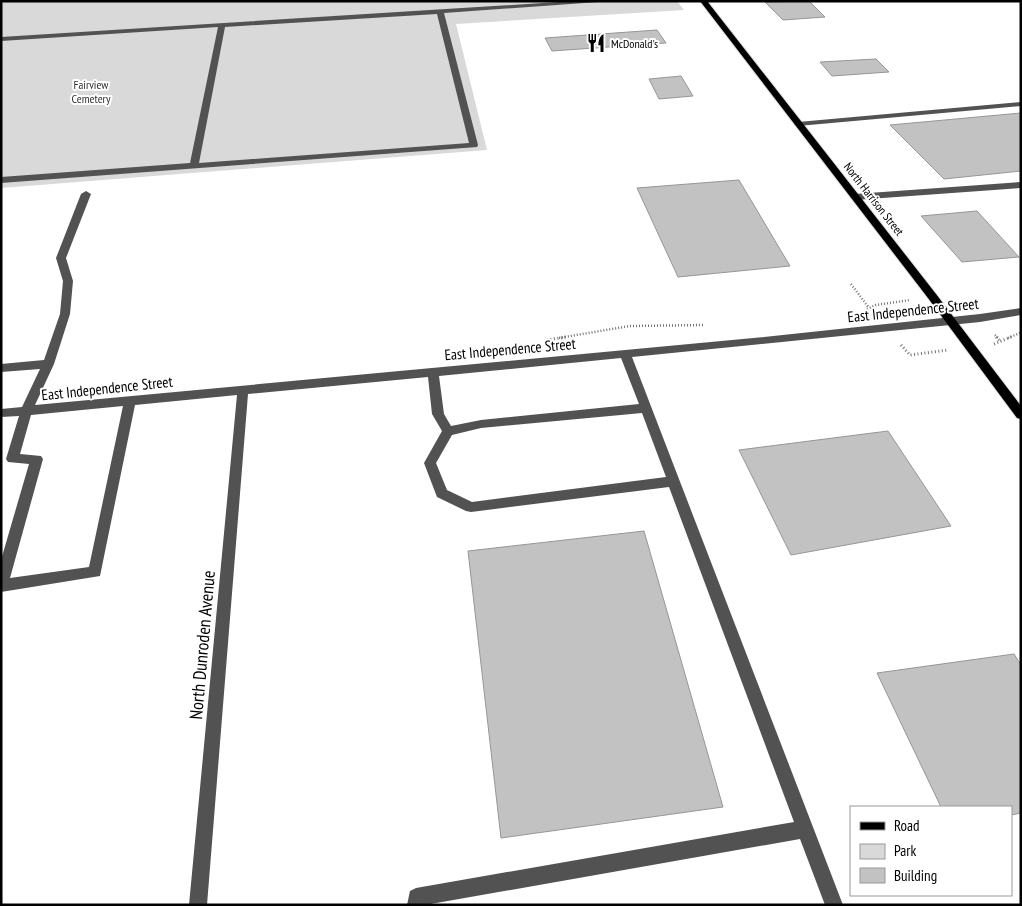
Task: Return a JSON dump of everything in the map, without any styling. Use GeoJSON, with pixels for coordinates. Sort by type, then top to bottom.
{"type":"FeatureCollection","features":[{"type":"Feature","properties":{"kind":"main road","name":"North Harrison Street"},"geometry":{"type":"LineString","coordinates":[[703,1],[932,296],[1021,415]]}},
{"type":"Feature","properties":{"kind":"street"},"geometry":{"type":"LineString","coordinates":[[457,1],[459,10]]}},
{"type":"Feature","properties":{"kind":"street"},"geometry":{"type":"LineString","coordinates":[[1,39],[609,1]]}},
{"type":"Feature","properties":{"kind":"street"},"geometry":{"type":"LineString","coordinates":[[1,180],[474,145],[440,11]]}},
{"type":"Feature","properties":{"kind":"street"},"geometry":{"type":"LineString","coordinates":[[194,166],[222,25]]}},
{"type":"Feature","properties":{"kind":"street"},"geometry":{"type":"LineString","coordinates":[[798,124],[1021,104]]}},
{"type":"Feature","properties":{"kind":"street"},"geometry":{"type":"LineString","coordinates":[[855,198],[1021,185]]}},
{"type":"Feature","properties":{"kind":"street"},"geometry":{"type":"LineString","coordinates":[[86,194],[60,258],[68,281],[64,314],[48,364],[26,411],[12,459],[37,459],[1,586],[95,572],[130,400]]}},
{"type":"Feature","properties":{"kind":"street","name":"East Independence Street"},"geometry":{"type":"LineString","coordinates":[[1,413],[625,353],[1021,311]]}},
{"type":"Feature","properties":{"kind":"street"},"geometry":{"type":"LineString","coordinates":[[625,353],[834,905]]}},
{"type":"Feature","properties":{"kind":"street"},"geometry":{"type":"LineString","coordinates":[[1,368],[48,364]]}},
{"type":"Feature","properties":{"kind":"street"},"geometry":{"type":"LineString","coordinates":[[433,371],[438,414],[448,431]]}},
{"type":"Feature","properties":{"kind":"street","name":"North Dunroden Avenue"},"geometry":{"type":"LineString","coordinates":[[198,905],[243,389]]}},
{"type":"Feature","properties":{"kind":"street"},"geometry":{"type":"LineString","coordinates":[[646,408],[481,424],[448,431],[430,463],[442,493],[471,507],[674,481]]}},
{"type":"Feature","properties":{"kind":"street"},"geometry":{"type":"LineString","coordinates":[[416,905],[416,897],[805,829]]}},
{"type":"Feature","properties":{"kind":"path"},"geometry":{"type":"LineString","coordinates":[[861,312],[876,305],[932,296]]}},
{"type":"Feature","properties":{"kind":"path"},"geometry":{"type":"LineString","coordinates":[[543,340],[630,326],[714,324]]}},
{"type":"Feature","properties":{"kind":"green space","name":"Fairview Cemetery"},"geometry":{"type":"Polygon","coordinates":[[[1,1],[677,1],[684,10],[456,24],[487,150],[1,188],[1,1]]]}},
{"type":"Feature","properties":{"kind":"building"},"geometry":{"type":"Polygon","coordinates":[[[809,1],[825,17],[783,20],[765,2],[809,1]]]}},
{"type":"Feature","properties":{"kind":"building"},"geometry":{"type":"Polygon","coordinates":[[[657,30],[666,43],[552,51],[545,38],[657,30]]]}},
{"type":"Feature","properties":{"kind":"building"},"geometry":{"type":"Polygon","coordinates":[[[876,59],[889,72],[832,76],[820,62],[876,59]]]}},
{"type":"Feature","properties":{"kind":"building"},"geometry":{"type":"Polygon","coordinates":[[[681,76],[693,96],[659,99],[649,79],[681,76]]]}},
{"type":"Feature","properties":{"kind":"building"},"geometry":{"type":"Polygon","coordinates":[[[1021,113],[1021,171],[944,179],[890,125],[1021,113]]]}},
{"type":"Feature","properties":{"kind":"building"},"geometry":{"type":"Polygon","coordinates":[[[739,180],[790,266],[678,277],[637,188],[739,180]]]}},
{"type":"Feature","properties":{"kind":"building"},"geometry":{"type":"Polygon","coordinates":[[[977,211],[1019,257],[962,262],[921,216],[977,211]]]}},
{"type":"Feature","properties":{"kind":"building"},"geometry":{"type":"Polygon","coordinates":[[[888,431],[951,526],[791,555],[739,450],[888,431]]]}},
{"type":"Feature","properties":{"kind":"building"},"geometry":{"type":"Polygon","coordinates":[[[644,531],[723,807],[501,838],[468,551],[644,531]]]}},
{"type":"Feature","properties":{"kind":"building"},"geometry":{"type":"Polygon","coordinates":[[[1014,654],[1021,665],[1021,813],[1012,815],[1012,806],[941,806],[877,673],[1014,654]]]}},
{"type":"Feature","properties":{"kind":"place","name":"McDonald's"},"geometry":{"type":"Point","coordinates":[596,43]}}]}
